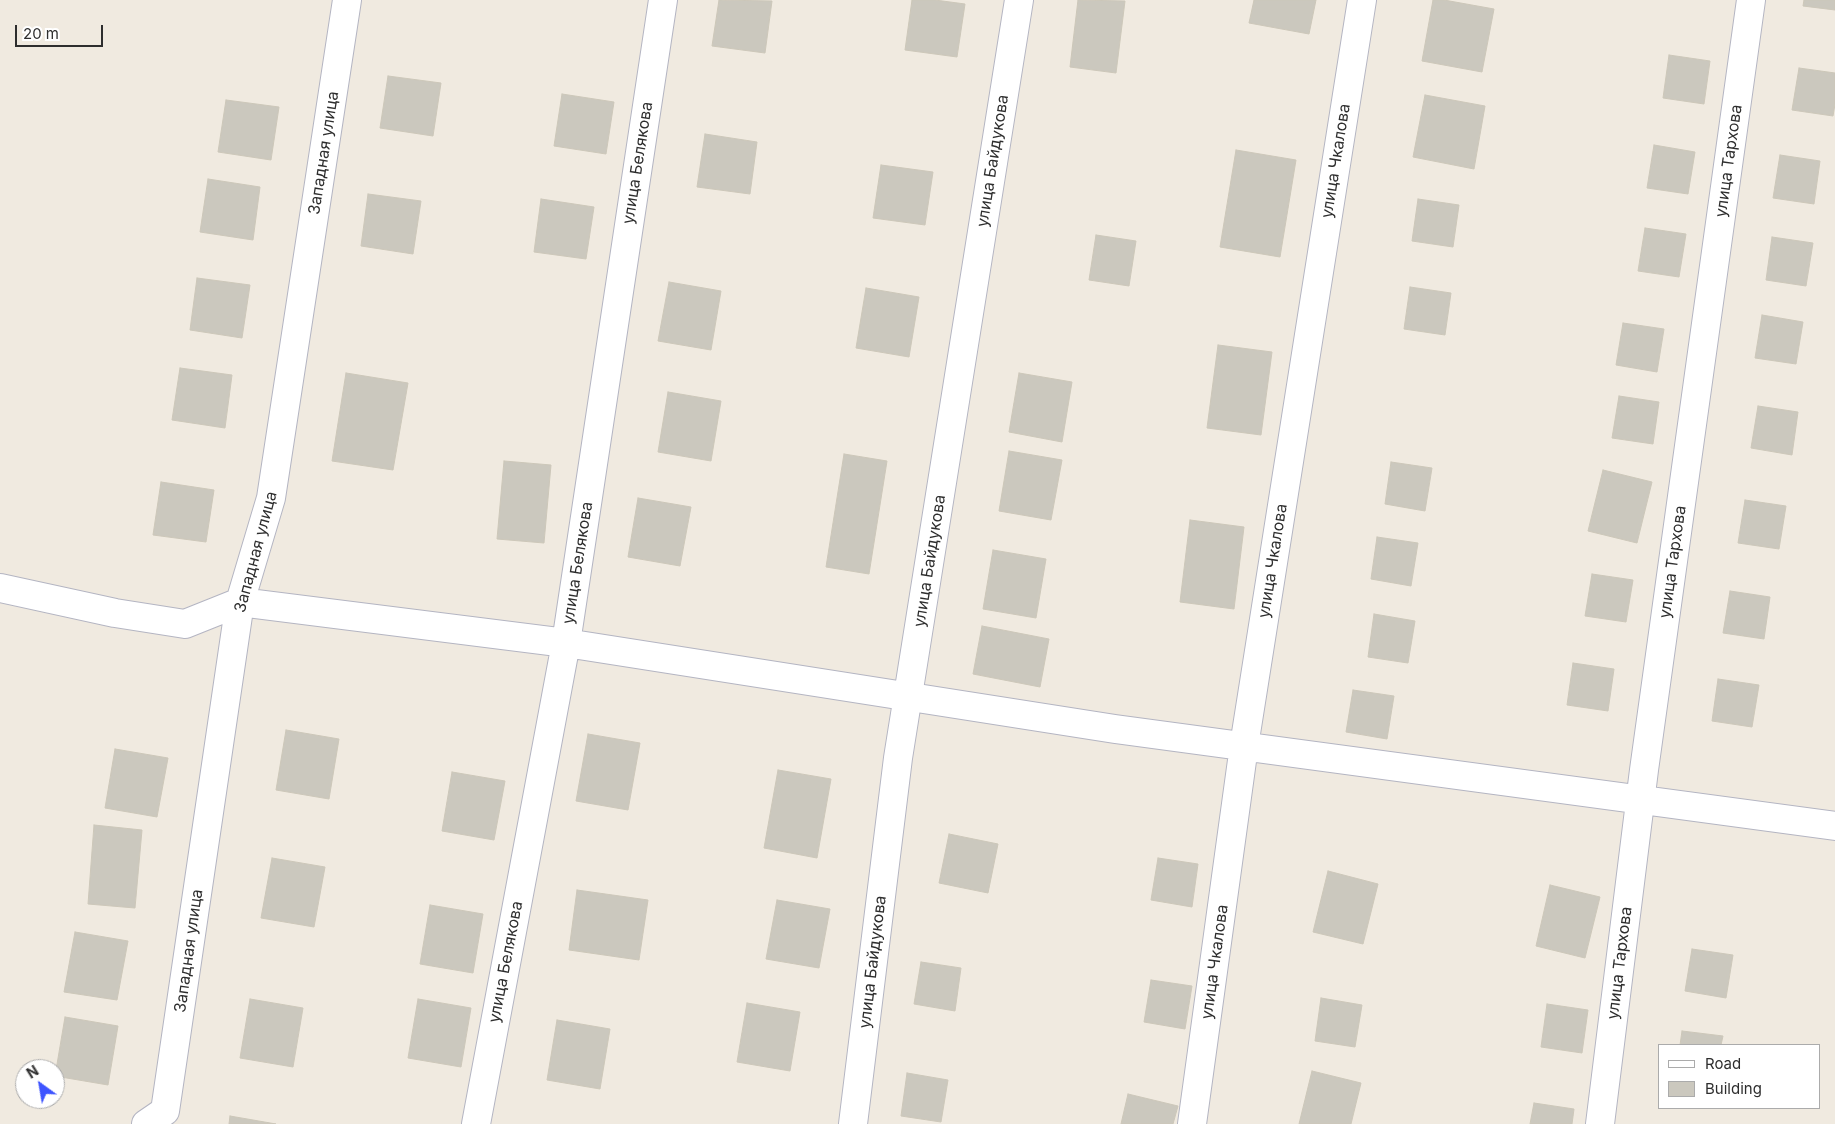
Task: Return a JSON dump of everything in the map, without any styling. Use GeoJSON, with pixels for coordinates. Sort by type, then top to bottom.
{"type":"FeatureCollection","features":[{"type":"Feature","properties":{"kind":"street","name":"Западная улица"},"geometry":{"type":"LineString","coordinates":[[146,1124],[165,1111],[240,602],[271,498],[348,0]]}},
{"type":"Feature","properties":{"kind":"street","name":"улица Белякова"},"geometry":{"type":"LineString","coordinates":[[476,1124],[566,643],[662,0]]}},
{"type":"Feature","properties":{"kind":"street","name":"улица Байдукова"},"geometry":{"type":"LineString","coordinates":[[853,1124],[898,758],[1019,0]]}},
{"type":"Feature","properties":{"kind":"street","name":"улица Чкалова"},"geometry":{"type":"LineString","coordinates":[[1192,1124],[1244,746],[1362,0]]}},
{"type":"Feature","properties":{"kind":"street","name":"улица Тархова"},"geometry":{"type":"LineString","coordinates":[[1600,1124],[1640,800],[1751,0]]}},
{"type":"Feature","properties":{"kind":"street"},"geometry":{"type":"LineString","coordinates":[[0,588],[114,613],[185,624],[240,602],[566,643],[1115,729],[1835,826]]}},
{"type":"Feature","properties":{"kind":"building"},"geometry":{"type":"Polygon","coordinates":[[[719,0],[772,1],[765,53],[712,46],[719,0]]]}},
{"type":"Feature","properties":{"kind":"building"},"geometry":{"type":"Polygon","coordinates":[[[912,0],[935,0],[965,4],[957,57],[905,50],[912,0]]]}},
{"type":"Feature","properties":{"kind":"building"},"geometry":{"type":"Polygon","coordinates":[[[1078,0],[1125,1],[1116,73],[1070,67],[1078,0]]]}},
{"type":"Feature","properties":{"kind":"building"},"geometry":{"type":"Polygon","coordinates":[[[1254,0],[1316,0],[1309,34],[1249,23],[1254,0]]]}},
{"type":"Feature","properties":{"kind":"building"},"geometry":{"type":"Polygon","coordinates":[[[1433,0],[1444,0],[1494,9],[1482,72],[1422,61],[1433,0]]]}},
{"type":"Feature","properties":{"kind":"building"},"geometry":{"type":"Polygon","coordinates":[[[1804,0],[1835,0],[1835,10],[1803,6],[1804,0]]]}},
{"type":"Feature","properties":{"kind":"building"},"geometry":{"type":"Polygon","coordinates":[[[1669,55],[1710,61],[1704,104],[1663,98],[1669,55]]]}},
{"type":"Feature","properties":{"kind":"building"},"geometry":{"type":"Polygon","coordinates":[[[1799,68],[1835,73],[1833,116],[1792,110],[1799,68]]]}},
{"type":"Feature","properties":{"kind":"building"},"geometry":{"type":"Polygon","coordinates":[[[388,76],[441,83],[433,136],[380,128],[388,76]]]}},
{"type":"Feature","properties":{"kind":"building"},"geometry":{"type":"Polygon","coordinates":[[[562,94],[614,102],[606,154],[554,146],[562,94]]]}},
{"type":"Feature","properties":{"kind":"building"},"geometry":{"type":"Polygon","coordinates":[[[1425,95],[1485,106],[1474,169],[1413,157],[1425,95]]]}},
{"type":"Feature","properties":{"kind":"building"},"geometry":{"type":"Polygon","coordinates":[[[226,100],[279,107],[271,160],[218,152],[226,100]]]}},
{"type":"Feature","properties":{"kind":"building"},"geometry":{"type":"Polygon","coordinates":[[[705,134],[757,142],[750,194],[697,187],[705,134]]]}},
{"type":"Feature","properties":{"kind":"building"},"geometry":{"type":"Polygon","coordinates":[[[1654,145],[1695,152],[1688,194],[1647,188],[1654,145]]]}},
{"type":"Feature","properties":{"kind":"building"},"geometry":{"type":"Polygon","coordinates":[[[1236,150],[1296,160],[1280,257],[1220,247],[1236,150]]]}},
{"type":"Feature","properties":{"kind":"building"},"geometry":{"type":"Polygon","coordinates":[[[1780,155],[1820,161],[1814,204],[1773,198],[1780,155]]]}},
{"type":"Feature","properties":{"kind":"building"},"geometry":{"type":"Polygon","coordinates":[[[881,165],[933,172],[925,225],[873,218],[881,165]]]}},
{"type":"Feature","properties":{"kind":"building"},"geometry":{"type":"Polygon","coordinates":[[[208,179],[260,187],[253,240],[200,232],[208,179]]]}},
{"type":"Feature","properties":{"kind":"building"},"geometry":{"type":"Polygon","coordinates":[[[368,194],[421,201],[413,254],[361,246],[368,194]]]}},
{"type":"Feature","properties":{"kind":"building"},"geometry":{"type":"Polygon","coordinates":[[[541,199],[594,207],[586,259],[534,252],[541,199]]]}},
{"type":"Feature","properties":{"kind":"building"},"geometry":{"type":"Polygon","coordinates":[[[1418,199],[1459,205],[1453,247],[1412,241],[1418,199]]]}},
{"type":"Feature","properties":{"kind":"building"},"geometry":{"type":"Polygon","coordinates":[[[1645,228],[1686,234],[1679,277],[1638,271],[1645,228]]]}},
{"type":"Feature","properties":{"kind":"building"},"geometry":{"type":"Polygon","coordinates":[[[1096,235],[1136,241],[1129,286],[1089,280],[1096,235]]]}},
{"type":"Feature","properties":{"kind":"building"},"geometry":{"type":"Polygon","coordinates":[[[1772,237],[1813,243],[1806,286],[1766,280],[1772,237]]]}},
{"type":"Feature","properties":{"kind":"building"},"geometry":{"type":"Polygon","coordinates":[[[197,278],[250,285],[242,338],[190,330],[197,278]]]}},
{"type":"Feature","properties":{"kind":"building"},"geometry":{"type":"Polygon","coordinates":[[[669,282],[721,291],[711,350],[658,341],[669,282]]]}},
{"type":"Feature","properties":{"kind":"building"},"geometry":{"type":"Polygon","coordinates":[[[1410,287],[1451,293],[1445,335],[1404,329],[1410,287]]]}},
{"type":"Feature","properties":{"kind":"building"},"geometry":{"type":"Polygon","coordinates":[[[866,288],[919,297],[909,357],[856,348],[866,288]]]}},
{"type":"Feature","properties":{"kind":"building"},"geometry":{"type":"Polygon","coordinates":[[[1762,315],[1803,322],[1796,364],[1755,358],[1762,315]]]}},
{"type":"Feature","properties":{"kind":"building"},"geometry":{"type":"Polygon","coordinates":[[[1623,323],[1664,329],[1657,372],[1616,365],[1623,323]]]}},
{"type":"Feature","properties":{"kind":"building"},"geometry":{"type":"Polygon","coordinates":[[[1218,345],[1272,352],[1261,435],[1207,428],[1218,345]]]}},
{"type":"Feature","properties":{"kind":"building"},"geometry":{"type":"Polygon","coordinates":[[[180,368],[232,375],[225,428],[172,420],[180,368]]]}},
{"type":"Feature","properties":{"kind":"building"},"geometry":{"type":"Polygon","coordinates":[[[346,373],[408,383],[393,470],[332,461],[346,373]]]}},
{"type":"Feature","properties":{"kind":"building"},"geometry":{"type":"Polygon","coordinates":[[[1019,373],[1072,382],[1062,442],[1009,432],[1019,373]]]}},
{"type":"Feature","properties":{"kind":"building"},"geometry":{"type":"Polygon","coordinates":[[[668,392],[721,401],[711,461],[658,452],[668,392]]]}},
{"type":"Feature","properties":{"kind":"building"},"geometry":{"type":"Polygon","coordinates":[[[1619,396],[1659,402],[1653,444],[1612,438],[1619,396]]]}},
{"type":"Feature","properties":{"kind":"building"},"geometry":{"type":"Polygon","coordinates":[[[1758,406],[1798,412],[1792,455],[1751,448],[1758,406]]]}},
{"type":"Feature","properties":{"kind":"building"},"geometry":{"type":"Polygon","coordinates":[[[1009,451],[1062,460],[1051,520],[999,511],[1009,451]]]}},
{"type":"Feature","properties":{"kind":"building"},"geometry":{"type":"Polygon","coordinates":[[[844,454],[887,461],[869,574],[826,567],[844,454]]]}},
{"type":"Feature","properties":{"kind":"building"},"geometry":{"type":"Polygon","coordinates":[[[504,461],[551,465],[544,543],[497,539],[504,461]]]}},
{"type":"Feature","properties":{"kind":"building"},"geometry":{"type":"Polygon","coordinates":[[[1391,462],[1432,468],[1425,511],[1385,504],[1391,462]]]}},
{"type":"Feature","properties":{"kind":"building"},"geometry":{"type":"Polygon","coordinates":[[[1603,470],[1652,482],[1637,543],[1588,531],[1603,470]]]}},
{"type":"Feature","properties":{"kind":"building"},"geometry":{"type":"Polygon","coordinates":[[[161,482],[214,490],[206,542],[153,535],[161,482]]]}},
{"type":"Feature","properties":{"kind":"building"},"geometry":{"type":"Polygon","coordinates":[[[638,498],[691,507],[680,566],[628,557],[638,498]]]}},
{"type":"Feature","properties":{"kind":"building"},"geometry":{"type":"Polygon","coordinates":[[[1745,500],[1786,506],[1779,549],[1738,543],[1745,500]]]}},
{"type":"Feature","properties":{"kind":"building"},"geometry":{"type":"Polygon","coordinates":[[[1190,520],[1244,527],[1234,609],[1180,602],[1190,520]]]}},
{"type":"Feature","properties":{"kind":"building"},"geometry":{"type":"Polygon","coordinates":[[[1377,537],[1418,543],[1411,586],[1371,579],[1377,537]]]}},
{"type":"Feature","properties":{"kind":"building"},"geometry":{"type":"Polygon","coordinates":[[[993,550],[1046,559],[1036,618],[983,609],[993,550]]]}},
{"type":"Feature","properties":{"kind":"building"},"geometry":{"type":"Polygon","coordinates":[[[1592,574],[1633,580],[1626,622],[1585,616],[1592,574]]]}},
{"type":"Feature","properties":{"kind":"building"},"geometry":{"type":"Polygon","coordinates":[[[1730,591],[1770,597],[1764,639],[1723,633],[1730,591]]]}},
{"type":"Feature","properties":{"kind":"building"},"geometry":{"type":"Polygon","coordinates":[[[1374,614],[1415,621],[1408,663],[1368,657],[1374,614]]]}},
{"type":"Feature","properties":{"kind":"building"},"geometry":{"type":"Polygon","coordinates":[[[982,626],[1049,639],[1040,687],[973,674],[982,626]]]}},
{"type":"Feature","properties":{"kind":"building"},"geometry":{"type":"Polygon","coordinates":[[[1573,663],[1614,669],[1608,711],[1567,705],[1573,663]]]}},
{"type":"Feature","properties":{"kind":"building"},"geometry":{"type":"Polygon","coordinates":[[[1718,679],[1759,685],[1752,727],[1712,721],[1718,679]]]}},
{"type":"Feature","properties":{"kind":"building"},"geometry":{"type":"Polygon","coordinates":[[[1353,690],[1394,696],[1387,739],[1346,732],[1353,690]]]}},
{"type":"Feature","properties":{"kind":"building"},"geometry":{"type":"Polygon","coordinates":[[[286,730],[339,739],[329,799],[276,790],[286,730]]]}},
{"type":"Feature","properties":{"kind":"building"},"geometry":{"type":"Polygon","coordinates":[[[588,734],[640,743],[628,810],[576,801],[588,734]]]}},
{"type":"Feature","properties":{"kind":"building"},"geometry":{"type":"Polygon","coordinates":[[[115,749],[168,758],[157,817],[105,808],[115,749]]]}},
{"type":"Feature","properties":{"kind":"building"},"geometry":{"type":"Polygon","coordinates":[[[778,770],[831,779],[817,858],[764,848],[778,770]]]}},
{"type":"Feature","properties":{"kind":"building"},"geometry":{"type":"Polygon","coordinates":[[[452,772],[505,781],[494,840],[442,831],[452,772]]]}},
{"type":"Feature","properties":{"kind":"building"},"geometry":{"type":"Polygon","coordinates":[[[94,825],[142,830],[135,908],[88,904],[94,825]]]}},
{"type":"Feature","properties":{"kind":"building"},"geometry":{"type":"Polygon","coordinates":[[[949,834],[998,844],[988,893],[939,883],[949,834]]]}},
{"type":"Feature","properties":{"kind":"building"},"geometry":{"type":"Polygon","coordinates":[[[272,858],[325,867],[314,927],[261,918],[272,858]]]}},
{"type":"Feature","properties":{"kind":"building"},"geometry":{"type":"Polygon","coordinates":[[[1158,858],[1198,864],[1192,907],[1151,900],[1158,858]]]}},
{"type":"Feature","properties":{"kind":"building"},"geometry":{"type":"Polygon","coordinates":[[[1328,871],[1378,884],[1363,944],[1313,932],[1328,871]]]}},
{"type":"Feature","properties":{"kind":"building"},"geometry":{"type":"Polygon","coordinates":[[[1550,885],[1600,897],[1585,958],[1536,946],[1550,885]]]}},
{"type":"Feature","properties":{"kind":"building"},"geometry":{"type":"Polygon","coordinates":[[[577,890],[648,900],[639,960],[569,950],[577,890]]]}},
{"type":"Feature","properties":{"kind":"building"},"geometry":{"type":"Polygon","coordinates":[[[777,900],[830,909],[819,968],[766,959],[777,900]]]}},
{"type":"Feature","properties":{"kind":"building"},"geometry":{"type":"Polygon","coordinates":[[[430,905],[483,914],[473,973],[420,964],[430,905]]]}},
{"type":"Feature","properties":{"kind":"building"},"geometry":{"type":"Polygon","coordinates":[[[75,932],[128,941],[117,1000],[64,992],[75,932]]]}},
{"type":"Feature","properties":{"kind":"building"},"geometry":{"type":"Polygon","coordinates":[[[1692,949],[1733,955],[1726,998],[1685,991],[1692,949]]]}},
{"type":"Feature","properties":{"kind":"building"},"geometry":{"type":"Polygon","coordinates":[[[921,962],[961,968],[955,1011],[914,1004],[921,962]]]}},
{"type":"Feature","properties":{"kind":"building"},"geometry":{"type":"Polygon","coordinates":[[[1151,980],[1192,986],[1185,1029],[1144,1022],[1151,980]]]}},
{"type":"Feature","properties":{"kind":"building"},"geometry":{"type":"Polygon","coordinates":[[[1321,998],[1362,1005],[1355,1047],[1315,1041],[1321,998]]]}},
{"type":"Feature","properties":{"kind":"building"},"geometry":{"type":"Polygon","coordinates":[[[250,999],[303,1008],[293,1067],[240,1058],[250,999]]]}},
{"type":"Feature","properties":{"kind":"building"},"geometry":{"type":"Polygon","coordinates":[[[418,999],[471,1008],[461,1067],[408,1058],[418,999]]]}},
{"type":"Feature","properties":{"kind":"building"},"geometry":{"type":"Polygon","coordinates":[[[747,1003],[800,1012],[790,1071],[737,1062],[747,1003]]]}},
{"type":"Feature","properties":{"kind":"building"},"geometry":{"type":"Polygon","coordinates":[[[1547,1004],[1588,1010],[1582,1053],[1541,1047],[1547,1004]]]}},
{"type":"Feature","properties":{"kind":"building"},"geometry":{"type":"Polygon","coordinates":[[[65,1017],[118,1026],[108,1085],[65,1078],[65,1059],[58,1059],[65,1017]]]}},
{"type":"Feature","properties":{"kind":"building"},"geometry":{"type":"Polygon","coordinates":[[[557,1020],[610,1029],[600,1089],[547,1080],[557,1020]]]}},
{"type":"Feature","properties":{"kind":"building"},"geometry":{"type":"Polygon","coordinates":[[[1682,1031],[1723,1036],[1721,1044],[1680,1044],[1682,1031]]]}},
{"type":"Feature","properties":{"kind":"building"},"geometry":{"type":"Polygon","coordinates":[[[1312,1071],[1361,1083],[1351,1124],[1299,1124],[1312,1071]]]}},
{"type":"Feature","properties":{"kind":"building"},"geometry":{"type":"Polygon","coordinates":[[[907,1073],[948,1080],[941,1122],[901,1116],[907,1073]]]}},
{"type":"Feature","properties":{"kind":"building"},"geometry":{"type":"Polygon","coordinates":[[[1128,1094],[1178,1106],[1173,1124],[1121,1124],[1128,1094]]]}},
{"type":"Feature","properties":{"kind":"building"},"geometry":{"type":"Polygon","coordinates":[[[1534,1103],[1574,1109],[1572,1124],[1530,1124],[1534,1103]]]}},
{"type":"Feature","properties":{"kind":"building"},"geometry":{"type":"Polygon","coordinates":[[[230,1116],[276,1124],[229,1124],[230,1116]]]}}]}
